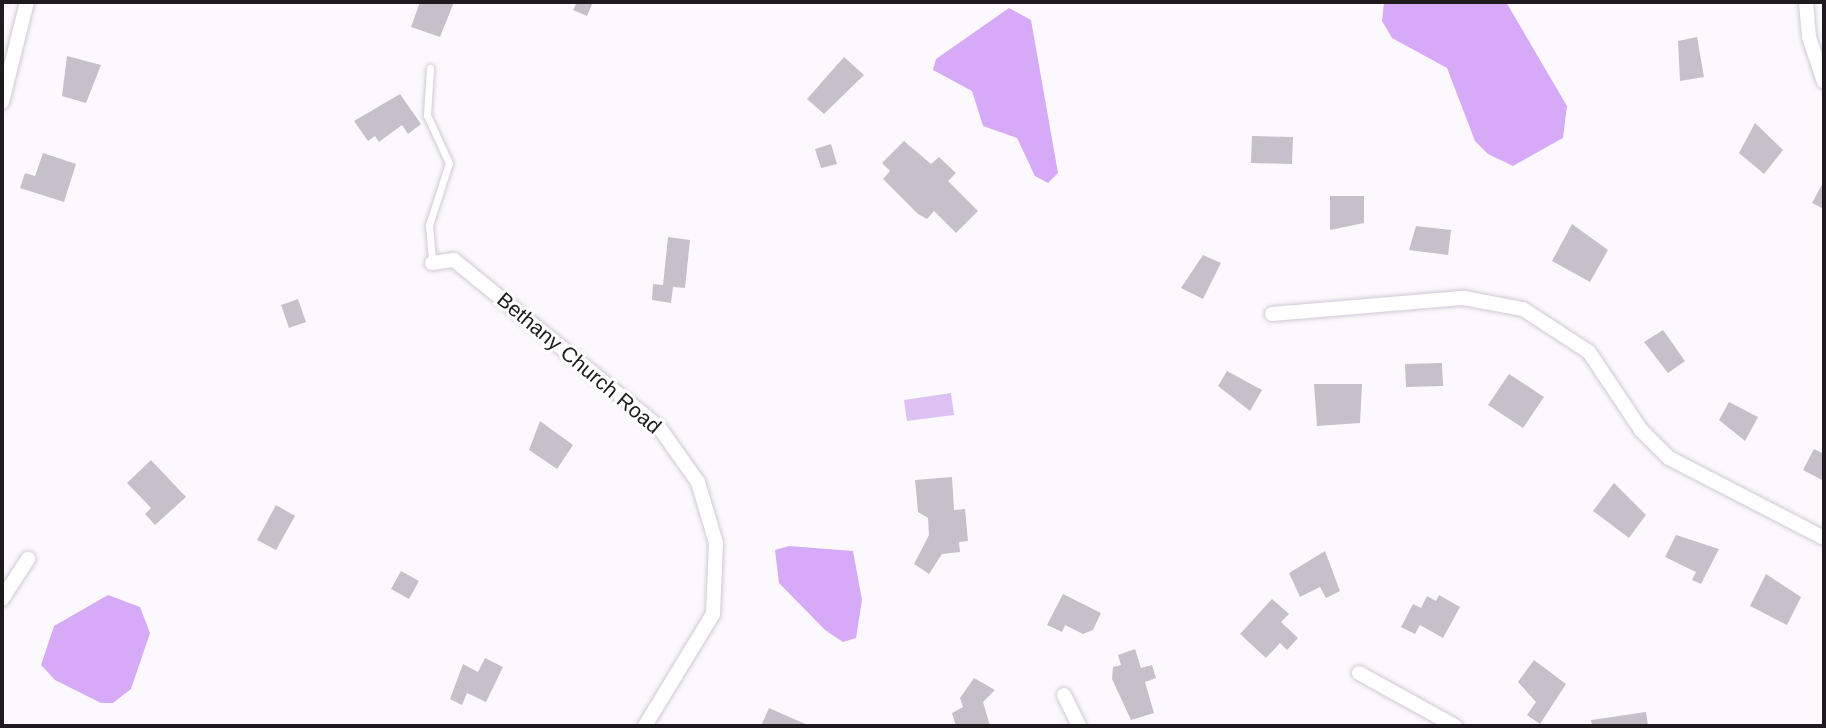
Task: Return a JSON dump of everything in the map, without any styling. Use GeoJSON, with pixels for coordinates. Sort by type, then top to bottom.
{"type":"FeatureCollection","features":[{"type":"Feature","properties":{"kind":"street"},"geometry":{"type":"LineString","coordinates":[[2,102],[27,2]]}},
{"type":"Feature","properties":{"kind":"street"},"geometry":{"type":"LineString","coordinates":[[1806,2],[1808,37],[1824,82]]}},
{"type":"Feature","properties":{"kind":"street","name":"Bethany Church Road"},"geometry":{"type":"LineString","coordinates":[[432,263],[454,260],[659,427],[698,482],[716,543],[713,614],[645,726]]}},
{"type":"Feature","properties":{"kind":"street"},"geometry":{"type":"LineString","coordinates":[[1272,314],[1464,298],[1523,309],[1589,352],[1641,430],[1669,458],[1824,538]]}},
{"type":"Feature","properties":{"kind":"street"},"geometry":{"type":"LineString","coordinates":[[2,599],[28,559]]}},
{"type":"Feature","properties":{"kind":"street"},"geometry":{"type":"LineString","coordinates":[[1359,673],[1455,726]]}},
{"type":"Feature","properties":{"kind":"street"},"geometry":{"type":"LineString","coordinates":[[1064,695],[1079,726]]}},
{"type":"Feature","properties":{"kind":"lane"},"geometry":{"type":"LineString","coordinates":[[430,68],[427,115],[449,163],[429,225],[432,263]]}},
{"type":"Feature","properties":{"kind":"shaded area"},"geometry":{"type":"Polygon","coordinates":[[[1384,2],[1506,2],[1567,106],[1563,138],[1513,166],[1488,154],[1475,141],[1447,68],[1392,38],[1382,21],[1384,2]]]}},
{"type":"Feature","properties":{"kind":"shaded area"},"geometry":{"type":"Polygon","coordinates":[[[1009,8],[1031,20],[1058,173],[1048,183],[1035,176],[1017,138],[983,126],[972,91],[933,70],[936,59],[1009,8]]]}},
{"type":"Feature","properties":{"kind":"shaded area"},"geometry":{"type":"Polygon","coordinates":[[[951,393],[954,415],[907,421],[904,400],[951,393]]]}},
{"type":"Feature","properties":{"kind":"shaded area"},"geometry":{"type":"Polygon","coordinates":[[[789,546],[853,551],[862,600],[856,638],[843,642],[825,630],[779,583],[775,550],[789,546]]]}},
{"type":"Feature","properties":{"kind":"shaded area"},"geometry":{"type":"Polygon","coordinates":[[[108,595],[140,607],[150,633],[131,689],[113,703],[101,703],[55,680],[41,665],[54,626],[108,595]]]}},
{"type":"Feature","properties":{"kind":"building"},"geometry":{"type":"Polygon","coordinates":[[[420,2],[454,2],[440,37],[411,27],[420,2]]]}},
{"type":"Feature","properties":{"kind":"building"},"geometry":{"type":"Polygon","coordinates":[[[577,2],[593,2],[587,16],[573,10],[577,2]]]}},
{"type":"Feature","properties":{"kind":"building"},"geometry":{"type":"Polygon","coordinates":[[[1697,37],[1704,77],[1680,81],[1678,41],[1697,37]]]}},
{"type":"Feature","properties":{"kind":"building"},"geometry":{"type":"Polygon","coordinates":[[[67,56],[101,65],[86,103],[62,96],[67,56]]]}},
{"type":"Feature","properties":{"kind":"building"},"geometry":{"type":"Polygon","coordinates":[[[844,57],[864,75],[824,114],[807,99],[844,57]]]}},
{"type":"Feature","properties":{"kind":"building"},"geometry":{"type":"Polygon","coordinates":[[[400,94],[421,124],[408,134],[402,125],[379,142],[375,136],[368,141],[354,121],[400,94]]]}},
{"type":"Feature","properties":{"kind":"building"},"geometry":{"type":"Polygon","coordinates":[[[1755,123],[1783,150],[1764,174],[1739,153],[1755,123]]]}},
{"type":"Feature","properties":{"kind":"building"},"geometry":{"type":"Polygon","coordinates":[[[1252,136],[1293,137],[1292,164],[1251,163],[1252,136]]]}},
{"type":"Feature","properties":{"kind":"building"},"geometry":{"type":"Polygon","coordinates":[[[904,141],[931,164],[939,157],[956,173],[948,181],[978,211],[956,233],[934,211],[927,219],[918,214],[883,179],[890,171],[882,163],[904,141]]]}},
{"type":"Feature","properties":{"kind":"building"},"geometry":{"type":"Polygon","coordinates":[[[831,144],[837,164],[821,168],[815,149],[831,144]]]}},
{"type":"Feature","properties":{"kind":"building"},"geometry":{"type":"Polygon","coordinates":[[[43,153],[76,164],[64,202],[20,188],[25,173],[35,176],[43,153]]]}},
{"type":"Feature","properties":{"kind":"building"},"geometry":{"type":"Polygon","coordinates":[[[1824,181],[1824,209],[1812,203],[1824,181]]]}},
{"type":"Feature","properties":{"kind":"building"},"geometry":{"type":"Polygon","coordinates":[[[1330,196],[1364,196],[1364,223],[1330,230],[1330,196]]]}},
{"type":"Feature","properties":{"kind":"building"},"geometry":{"type":"Polygon","coordinates":[[[1572,224],[1608,250],[1590,282],[1552,261],[1572,224]]]}},
{"type":"Feature","properties":{"kind":"building"},"geometry":{"type":"Polygon","coordinates":[[[1416,226],[1451,230],[1448,255],[1409,250],[1416,226]]]}},
{"type":"Feature","properties":{"kind":"building"},"geometry":{"type":"Polygon","coordinates":[[[668,237],[690,240],[685,288],[673,287],[671,303],[652,300],[653,284],[663,285],[668,237]]]}},
{"type":"Feature","properties":{"kind":"building"},"geometry":{"type":"Polygon","coordinates":[[[1203,255],[1221,263],[1203,299],[1181,288],[1203,255]]]}},
{"type":"Feature","properties":{"kind":"building"},"geometry":{"type":"Polygon","coordinates":[[[298,299],[306,322],[289,328],[281,305],[298,299]]]}},
{"type":"Feature","properties":{"kind":"building"},"geometry":{"type":"Polygon","coordinates":[[[1663,330],[1685,361],[1668,373],[1644,342],[1663,330]]]}},
{"type":"Feature","properties":{"kind":"building"},"geometry":{"type":"Polygon","coordinates":[[[1442,363],[1443,386],[1406,387],[1405,364],[1442,363]]]}},
{"type":"Feature","properties":{"kind":"building"},"geometry":{"type":"Polygon","coordinates":[[[1227,371],[1262,390],[1250,411],[1218,386],[1227,371]]]}},
{"type":"Feature","properties":{"kind":"building"},"geometry":{"type":"Polygon","coordinates":[[[1509,374],[1544,397],[1523,428],[1488,405],[1509,374]]]}},
{"type":"Feature","properties":{"kind":"building"},"geometry":{"type":"Polygon","coordinates":[[[1314,384],[1362,384],[1360,423],[1317,426],[1314,384]]]}},
{"type":"Feature","properties":{"kind":"building"},"geometry":{"type":"Polygon","coordinates":[[[1729,402],[1758,417],[1745,441],[1719,420],[1729,402]]]}},
{"type":"Feature","properties":{"kind":"building"},"geometry":{"type":"Polygon","coordinates":[[[540,421],[573,445],[557,469],[529,450],[540,421]]]}},
{"type":"Feature","properties":{"kind":"building"},"geometry":{"type":"Polygon","coordinates":[[[1814,449],[1824,454],[1824,481],[1803,470],[1814,449]]]}},
{"type":"Feature","properties":{"kind":"building"},"geometry":{"type":"Polygon","coordinates":[[[151,460],[186,497],[155,525],[145,514],[151,508],[127,483],[151,460]]]}},
{"type":"Feature","properties":{"kind":"building"},"geometry":{"type":"Polygon","coordinates":[[[952,477],[954,510],[965,509],[968,541],[959,542],[960,552],[942,554],[929,574],[914,564],[929,535],[928,518],[918,512],[915,480],[952,477]]]}},
{"type":"Feature","properties":{"kind":"building"},"geometry":{"type":"Polygon","coordinates":[[[1614,483],[1646,515],[1629,538],[1593,511],[1614,483]]]}},
{"type":"Feature","properties":{"kind":"building"},"geometry":{"type":"Polygon","coordinates":[[[276,505],[295,516],[276,550],[257,540],[276,505]]]}},
{"type":"Feature","properties":{"kind":"building"},"geometry":{"type":"Polygon","coordinates":[[[1676,535],[1719,549],[1701,584],[1692,580],[1696,572],[1665,557],[1676,535]]]}},
{"type":"Feature","properties":{"kind":"building"},"geometry":{"type":"Polygon","coordinates":[[[1325,551],[1340,591],[1326,598],[1320,587],[1300,597],[1289,573],[1325,551]]]}},
{"type":"Feature","properties":{"kind":"building"},"geometry":{"type":"Polygon","coordinates":[[[401,571],[419,581],[409,599],[391,589],[401,571]]]}},
{"type":"Feature","properties":{"kind":"building"},"geometry":{"type":"Polygon","coordinates":[[[1766,574],[1801,597],[1787,625],[1750,606],[1766,574]]]}},
{"type":"Feature","properties":{"kind":"building"},"geometry":{"type":"Polygon","coordinates":[[[1063,594],[1101,613],[1093,630],[1083,634],[1065,625],[1062,632],[1047,625],[1063,594]]]}},
{"type":"Feature","properties":{"kind":"building"},"geometry":{"type":"Polygon","coordinates":[[[1439,595],[1460,607],[1443,638],[1420,625],[1415,634],[1401,627],[1413,604],[1421,608],[1427,596],[1436,601],[1439,595]]]}},
{"type":"Feature","properties":{"kind":"building"},"geometry":{"type":"Polygon","coordinates":[[[1272,599],[1289,614],[1281,622],[1298,638],[1287,650],[1280,643],[1266,658],[1240,634],[1272,599]]]}},
{"type":"Feature","properties":{"kind":"building"},"geometry":{"type":"Polygon","coordinates":[[[1135,649],[1141,668],[1152,665],[1156,678],[1145,682],[1154,713],[1131,720],[1112,679],[1113,667],[1121,665],[1118,655],[1135,649]]]}},
{"type":"Feature","properties":{"kind":"building"},"geometry":{"type":"Polygon","coordinates":[[[485,658],[503,667],[486,702],[467,693],[462,705],[450,699],[463,664],[478,672],[485,658]]]}},
{"type":"Feature","properties":{"kind":"building"},"geometry":{"type":"Polygon","coordinates":[[[1534,660],[1566,684],[1540,724],[1527,715],[1536,702],[1518,682],[1534,660]]]}},
{"type":"Feature","properties":{"kind":"building"},"geometry":{"type":"Polygon","coordinates":[[[974,678],[995,690],[983,702],[990,726],[956,726],[952,713],[963,707],[960,698],[974,678]]]}},
{"type":"Feature","properties":{"kind":"building"},"geometry":{"type":"Polygon","coordinates":[[[769,708],[810,726],[761,726],[769,708]]]}},
{"type":"Feature","properties":{"kind":"building"},"geometry":{"type":"Polygon","coordinates":[[[1646,712],[1648,726],[1592,726],[1591,720],[1646,712]]]}}]}
